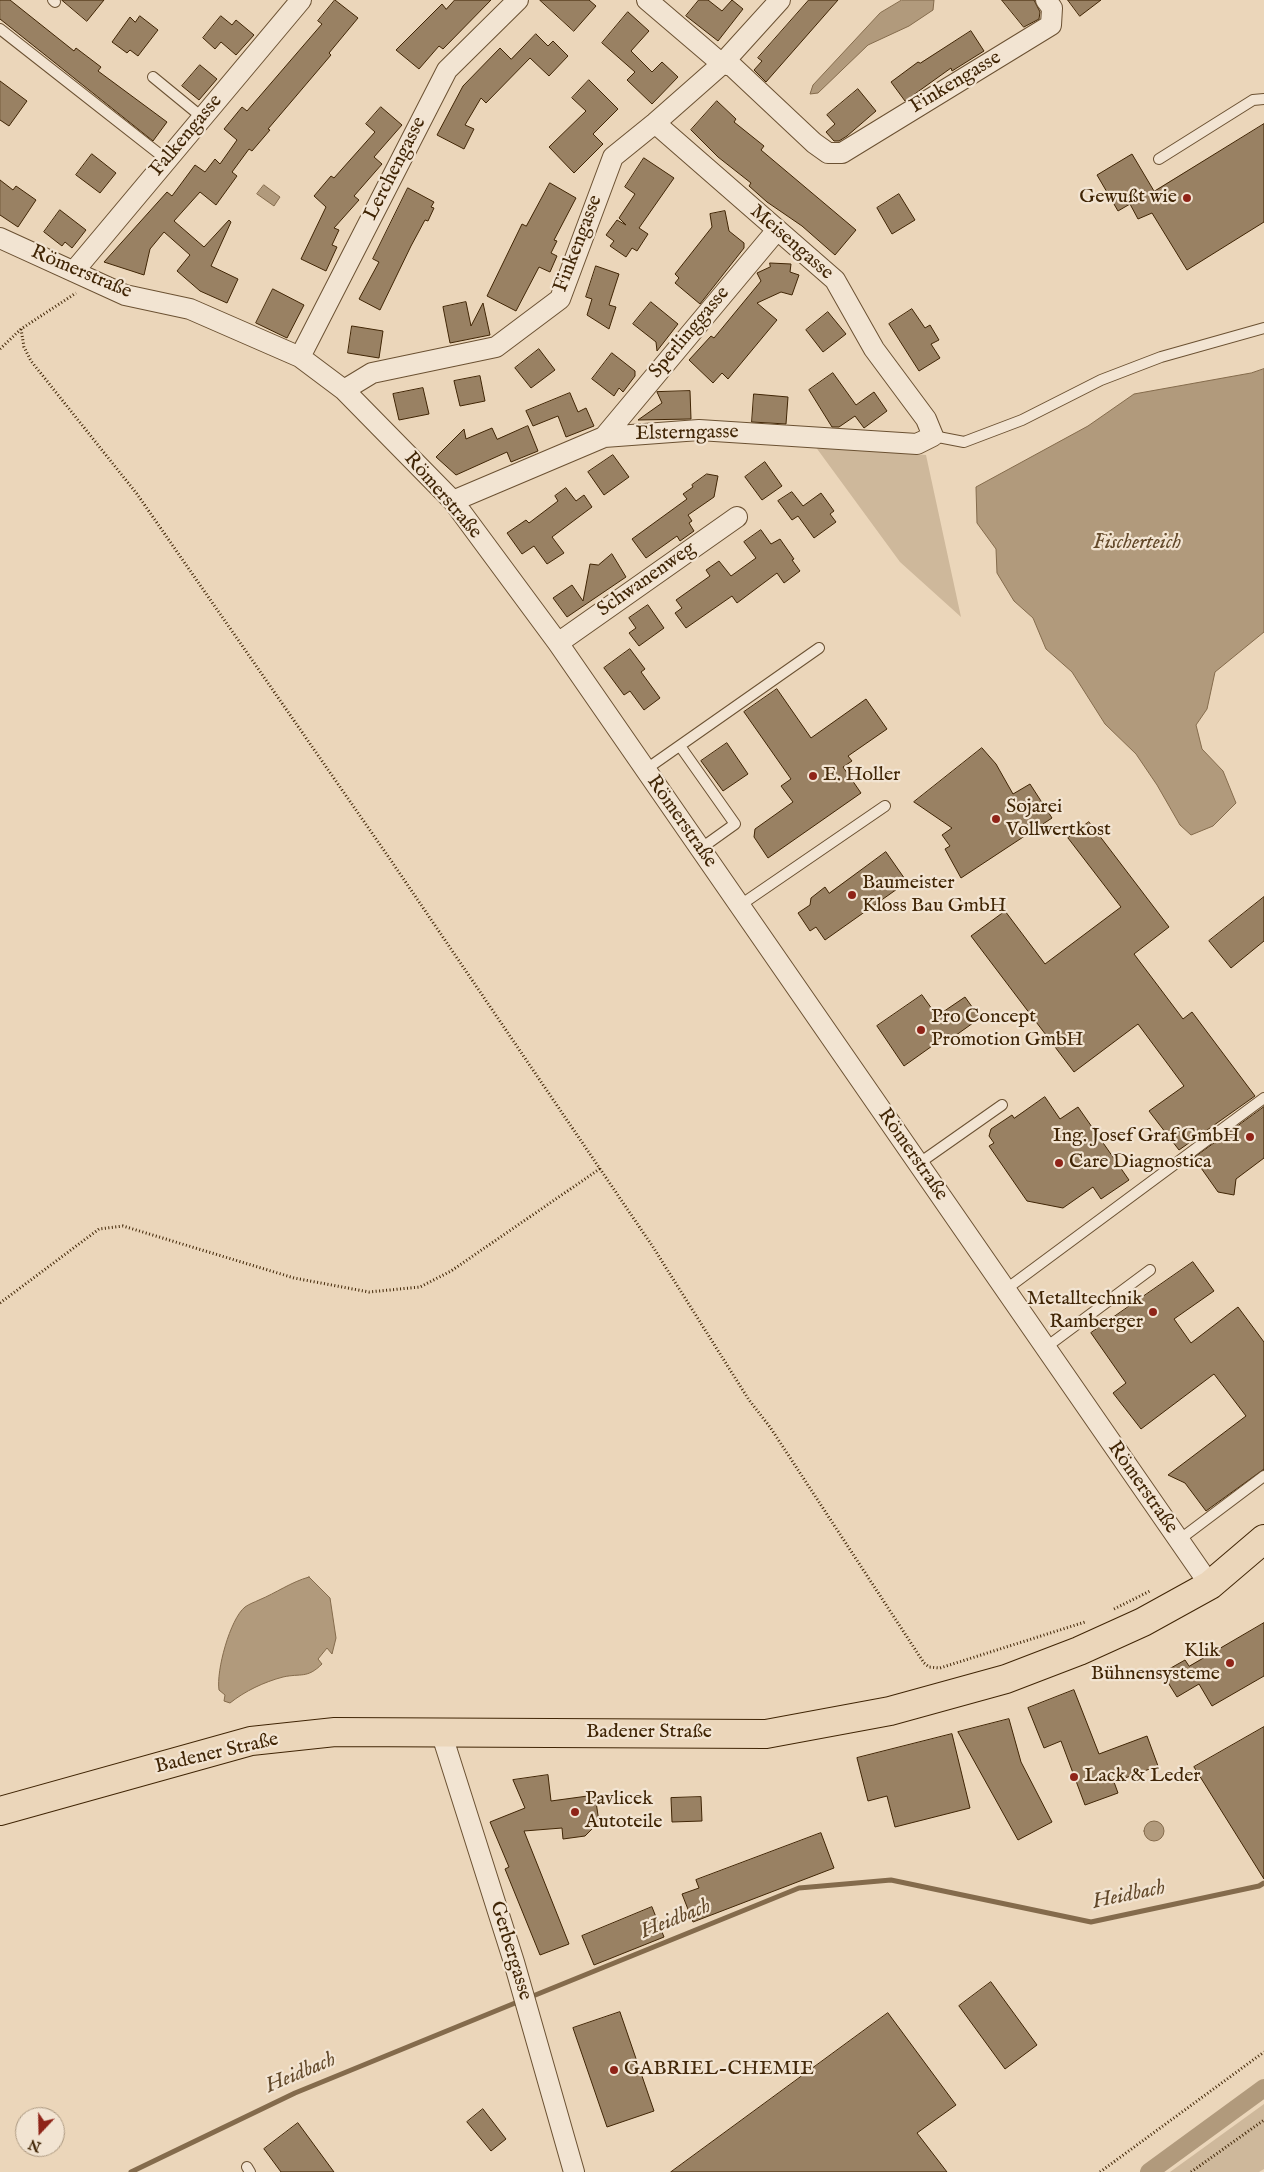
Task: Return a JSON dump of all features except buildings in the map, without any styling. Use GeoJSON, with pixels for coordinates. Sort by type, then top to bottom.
{"type":"FeatureCollection","features":[{"type":"Feature","properties":{"kind":"main road","name":"Badener Straße"},"geometry":{"type":"LineString","coordinates":[[0,1811],[251,1741],[335,1732],[766,1734],[890,1711],[1006,1679],[1080,1651],[1144,1622],[1210,1584],[1264,1539]]}},
{"type":"Feature","properties":{"kind":"street","name":"Falkengasse"},"geometry":{"type":"LineString","coordinates":[[74,272],[301,0]]}},
{"type":"Feature","properties":{"kind":"street","name":"Lerchengasse"},"geometry":{"type":"LineString","coordinates":[[300,357],[447,70],[518,0]]}},
{"type":"Feature","properties":{"kind":"street"},"geometry":{"type":"LineString","coordinates":[[647,0],[722,64]]}},
{"type":"Feature","properties":{"kind":"street","name":"Finkengasse"},"geometry":{"type":"LineString","coordinates":[[344,390],[372,373],[496,348],[560,298],[613,157],[722,64],[780,0]]}},
{"type":"Feature","properties":{"kind":"street","name":"Finkengasse"},"geometry":{"type":"LineString","coordinates":[[722,64],[732,66],[814,143],[828,153],[842,153],[1051,25],[1052,8],[1046,0]]}},
{"type":"Feature","properties":{"kind":"street","name":"Meisengasse"},"geometry":{"type":"LineString","coordinates":[[655,123],[835,280],[874,349],[926,419],[933,436]]}},
{"type":"Feature","properties":{"kind":"street","name":"Sperlinggasse"},"geometry":{"type":"LineString","coordinates":[[604,437],[777,230]]}},
{"type":"Feature","properties":{"kind":"street","name":"Römerstraße"},"geometry":{"type":"LineString","coordinates":[[0,238],[125,295],[190,309],[300,357],[344,390],[452,501],[558,643],[1210,1584]]}},
{"type":"Feature","properties":{"kind":"street","name":"Elsterngasse"},"geometry":{"type":"LineString","coordinates":[[452,501],[604,437],[699,430],[917,444],[933,436]]}},
{"type":"Feature","properties":{"kind":"street","name":"Schwanenweg"},"geometry":{"type":"LineString","coordinates":[[558,643],[737,517]]}},
{"type":"Feature","properties":{"kind":"street","name":"Gerbergasse"},"geometry":{"type":"LineString","coordinates":[[441,1732],[514,1962],[574,2172]]}},
{"type":"Feature","properties":{"kind":"lane"},"geometry":{"type":"LineString","coordinates":[[0,29],[167,160]]}},
{"type":"Feature","properties":{"kind":"lane"},"geometry":{"type":"LineString","coordinates":[[153,77],[203,118]]}},
{"type":"Feature","properties":{"kind":"lane"},"geometry":{"type":"LineString","coordinates":[[1159,159],[1253,100],[1264,99]]}},
{"type":"Feature","properties":{"kind":"lane"},"geometry":{"type":"LineString","coordinates":[[933,436],[964,442],[1022,420],[1100,380],[1161,357],[1264,328]]}},
{"type":"Feature","properties":{"kind":"lane"},"geometry":{"type":"LineString","coordinates":[[645,770],[819,648]]}},
{"type":"Feature","properties":{"kind":"lane"},"geometry":{"type":"LineString","coordinates":[[680,746],[736,824],[700,849]]}},
{"type":"Feature","properties":{"kind":"lane"},"geometry":{"type":"LineString","coordinates":[[739,906],[884,806]]}},
{"type":"Feature","properties":{"kind":"lane"},"geometry":{"type":"LineString","coordinates":[[1005,1290],[1264,1098]]}},
{"type":"Feature","properties":{"kind":"lane"},"geometry":{"type":"LineString","coordinates":[[918,1164],[1002,1105]]}},
{"type":"Feature","properties":{"kind":"lane"},"geometry":{"type":"LineString","coordinates":[[1045,1348],[1150,1270]]}},
{"type":"Feature","properties":{"kind":"lane"},"geometry":{"type":"LineString","coordinates":[[1179,1540],[1264,1476]]}},
{"type":"Feature","properties":{"kind":"path"},"geometry":{"type":"LineString","coordinates":[[0,349],[21,328],[94,282]]}},
{"type":"Feature","properties":{"kind":"path"},"geometry":{"type":"LineString","coordinates":[[21,328],[24,347],[31,361],[137,494],[392,862],[653,1247],[749,1400],[770,1427],[924,1663],[929,1667],[940,1668],[1094,1619]]}},
{"type":"Feature","properties":{"kind":"path"},"geometry":{"type":"LineString","coordinates":[[0,1303],[99,1229],[123,1226],[294,1278],[313,1282],[370,1292],[420,1287],[451,1272],[600,1168]]}},
{"type":"Feature","properties":{"kind":"path"},"geometry":{"type":"LineString","coordinates":[[1112,1610],[1156,1588]]}},
{"type":"Feature","properties":{"kind":"path"},"geometry":{"type":"LineString","coordinates":[[1100,2172],[1264,2052]]}},
{"type":"Feature","properties":{"kind":"path"},"geometry":{"type":"LineString","coordinates":[[1191,2172],[1264,2120]]}},
{"type":"Feature","properties":{"kind":"shaded area"},"geometry":{"type":"Polygon","coordinates":[[[815,446],[926,455],[961,617],[900,562],[815,446]]]}},
{"type":"Feature","properties":{"kind":"shaded area"},"geometry":{"type":"Polygon","coordinates":[[[1264,2104],[1264,2169],[1259,2172],[1170,2172],[1264,2104]]]}},
{"type":"Feature","properties":{"kind":"water"},"geometry":{"type":"Polygon","coordinates":[[[902,0],[934,0],[933,10],[909,26],[868,45],[818,93],[810,94],[813,85],[880,13],[902,0]]]}},
{"type":"Feature","properties":{"kind":"water"},"geometry":{"type":"Polygon","coordinates":[[[264,185],[280,197],[274,206],[257,194],[264,185]]]}},
{"type":"Feature","properties":{"kind":"water","name":"Fischerteich"},"geometry":{"type":"Polygon","coordinates":[[[1264,369],[1264,632],[1215,672],[1207,709],[1196,725],[1202,749],[1223,771],[1236,803],[1213,826],[1191,835],[1180,825],[1157,785],[1136,754],[1105,724],[1072,672],[1046,649],[1033,618],[1014,601],[997,573],[996,549],[977,523],[976,487],[1088,426],[1134,394],[1264,369]]]}},
{"type":"Feature","properties":{"kind":"water"},"geometry":{"type":"Polygon","coordinates":[[[309,1577],[330,1598],[336,1638],[332,1654],[327,1648],[318,1659],[322,1664],[308,1674],[276,1679],[248,1691],[230,1703],[224,1701],[225,1695],[219,1690],[222,1659],[229,1634],[239,1613],[248,1605],[309,1577]]]}},
{"type":"Feature","properties":{"kind":"water"},"geometry":{"type":"Polygon","coordinates":[[[1154,1821],[1161,1824],[1164,1831],[1161,1838],[1154,1841],[1147,1838],[1144,1831],[1147,1824],[1154,1821]]]}},
{"type":"Feature","properties":{"kind":"waterway","name":"Heidbach"},"geometry":{"type":"LineString","coordinates":[[528,1998],[799,1888],[891,1880],[1091,1922],[1259,1886],[1264,1883]]}},
{"type":"Feature","properties":{"kind":"waterway","name":"Heidbach"},"geometry":{"type":"LineString","coordinates":[[131,2172],[295,2093],[520,2001]]}},
{"type":"Feature","properties":{"kind":"waterway"},"geometry":{"type":"LineString","coordinates":[[1149,2172],[1264,2088]]}},
{"type":"Feature","properties":{"kind":"place","name":"Gewußt wie"},"geometry":{"type":"Point","coordinates":[1187,198]}},
{"type":"Feature","properties":{"kind":"place","name":"E. Holler"},"geometry":{"type":"Point","coordinates":[813,776]}},
{"type":"Feature","properties":{"kind":"place","name":"Sojarei Vollwertkost"},"geometry":{"type":"Point","coordinates":[996,819]}},
{"type":"Feature","properties":{"kind":"place","name":"Baumeister Kloss Bau GmbH"},"geometry":{"type":"Point","coordinates":[852,895]}},
{"type":"Feature","properties":{"kind":"place","name":"Pro Concept Promotion GmbH"},"geometry":{"type":"Point","coordinates":[921,1030]}},
{"type":"Feature","properties":{"kind":"place","name":"Ing. Josef Graf GmbH"},"geometry":{"type":"Point","coordinates":[1250,1137]}},
{"type":"Feature","properties":{"kind":"place","name":"Care Diagnostica"},"geometry":{"type":"Point","coordinates":[1059,1163]}},
{"type":"Feature","properties":{"kind":"place","name":"Metalltechnik Ramberger"},"geometry":{"type":"Point","coordinates":[1153,1312]}},
{"type":"Feature","properties":{"kind":"place","name":"Klik Bühnensysteme"},"geometry":{"type":"Point","coordinates":[1230,1663]}},
{"type":"Feature","properties":{"kind":"place","name":"Lack & Leder"},"geometry":{"type":"Point","coordinates":[1074,1777]}},
{"type":"Feature","properties":{"kind":"place","name":"Pavlicek Autoteile"},"geometry":{"type":"Point","coordinates":[575,1812]}},
{"type":"Feature","properties":{"kind":"place","name":"GABRIEL-CHEMIE"},"geometry":{"type":"Point","coordinates":[614,2070]}}]}
